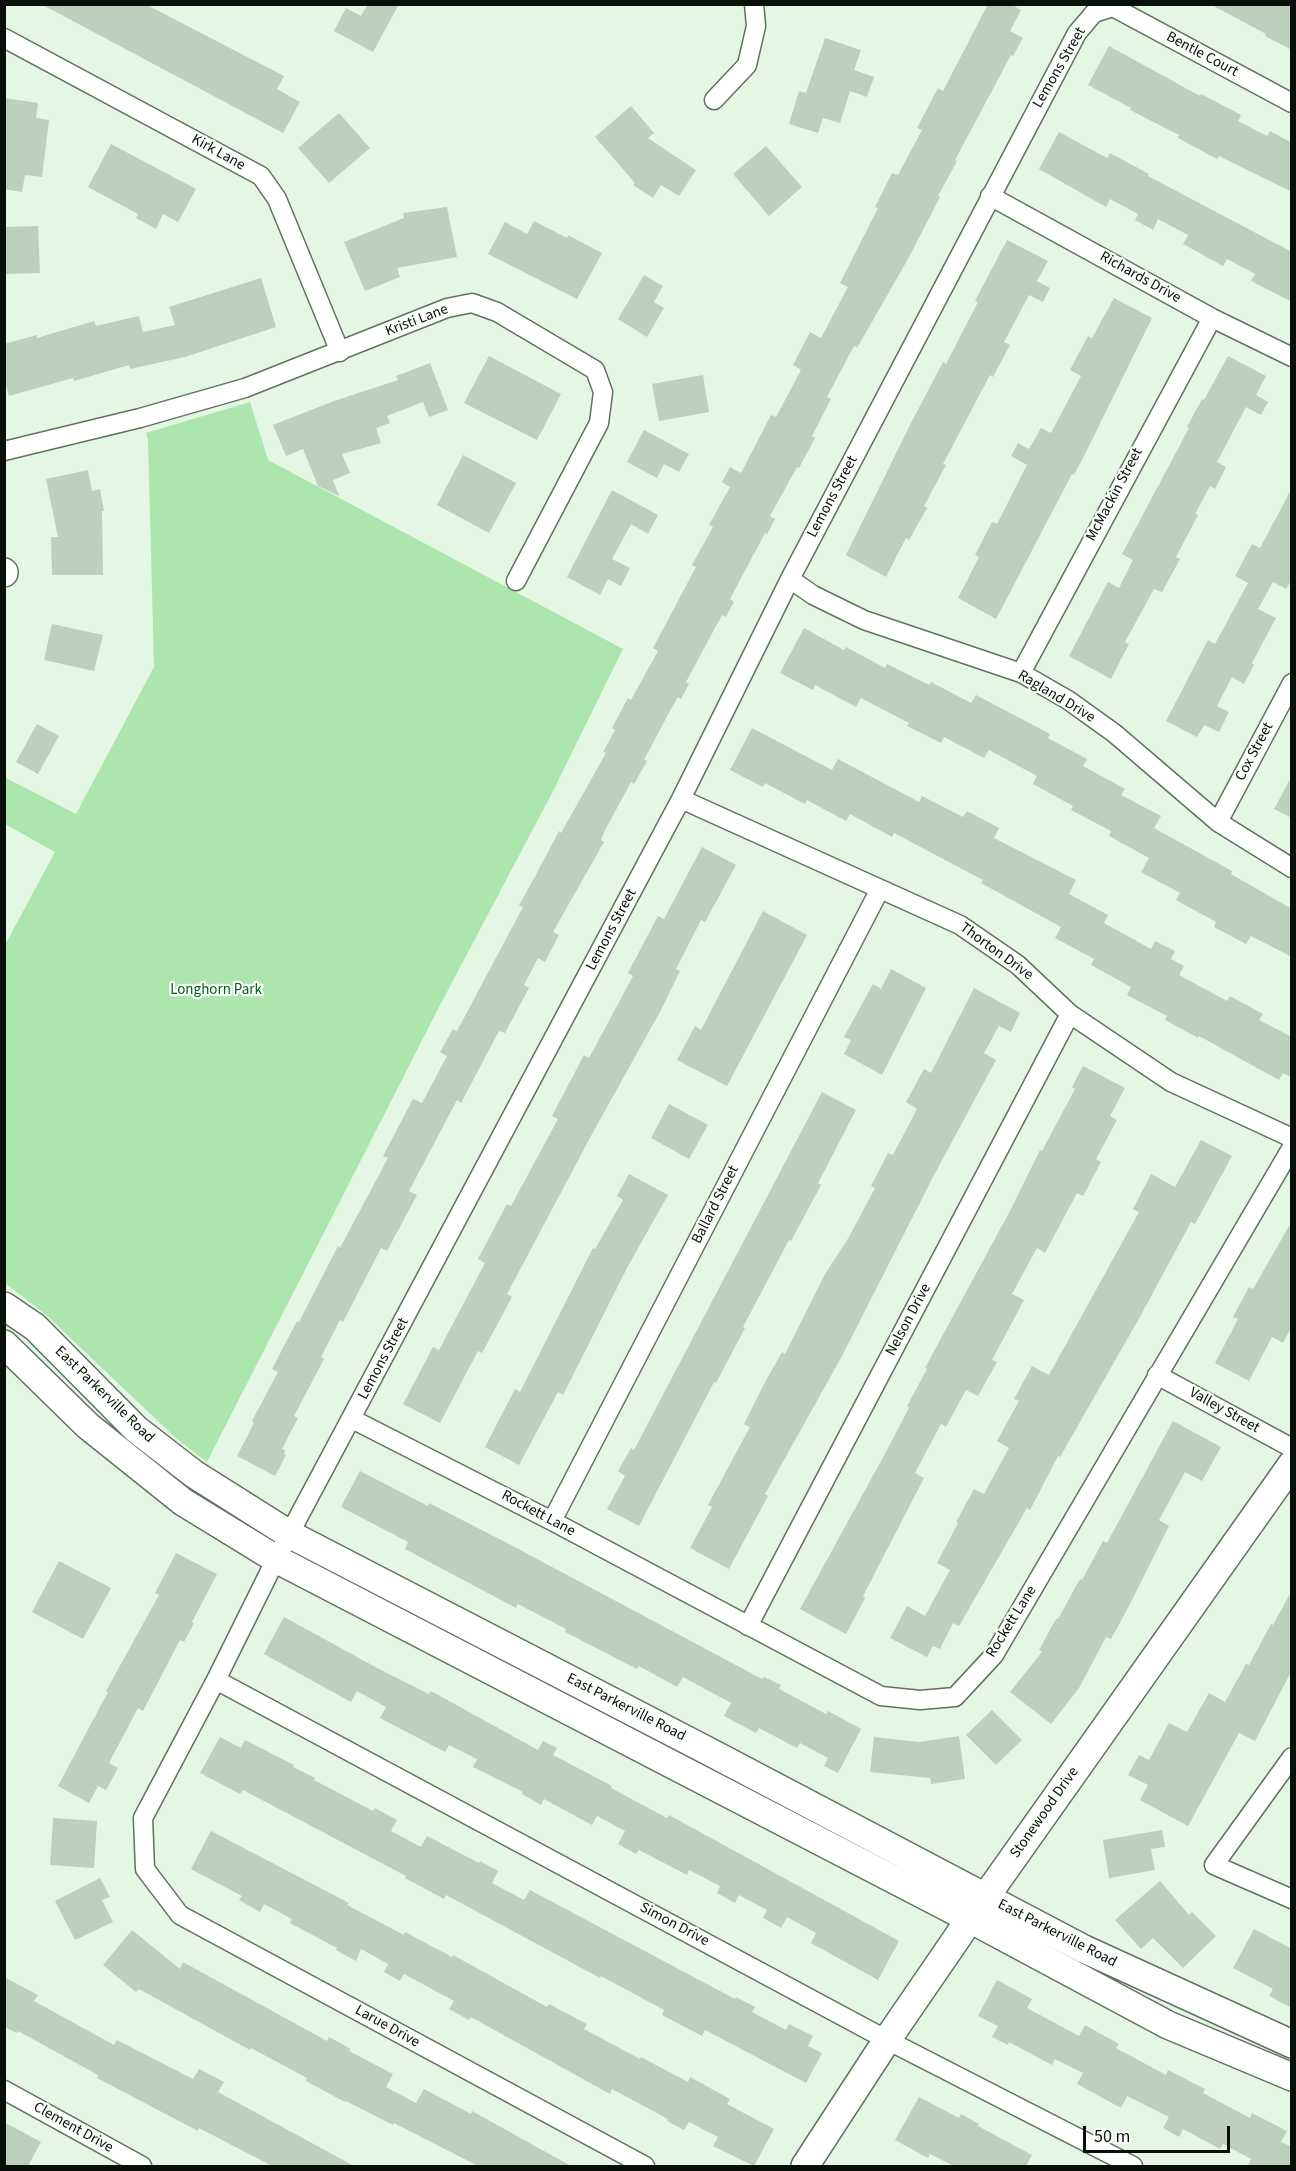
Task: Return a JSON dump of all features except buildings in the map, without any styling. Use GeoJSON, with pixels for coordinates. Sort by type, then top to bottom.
{"type":"FeatureCollection","features":[{"type":"Feature","properties":{"kind":"main road","name":"East Parkerville Road"},"geometry":{"type":"LineString","coordinates":[[4,1306],[35,1327],[136,1429],[194,1474],[289,1534],[1084,1949],[1292,2044]]}},
{"type":"Feature","properties":{"kind":"main road","name":"East Parkerville Road"},"geometry":{"type":"LineString","coordinates":[[4,1344],[88,1426],[183,1502],[276,1559],[970,1919],[1168,2025],[1292,2076]]}},
{"type":"Feature","properties":{"kind":"main road","name":"Stonewood Drive"},"geometry":{"type":"LineString","coordinates":[[805,2166],[887,2040],[970,1919],[1292,1464]]}},
{"type":"Feature","properties":{"kind":"street"},"geometry":{"type":"LineString","coordinates":[[714,100],[747,65],[756,26],[754,4]]}},
{"type":"Feature","properties":{"kind":"street","name":"Bentle Court"},"geometry":{"type":"LineString","coordinates":[[1113,8],[1292,103]]}},
{"type":"Feature","properties":{"kind":"street","name":"Lemons Street"},"geometry":{"type":"LineString","coordinates":[[146,1869],[143,1818],[216,1680],[276,1559],[681,799],[790,579],[1077,33],[1094,13],[1113,8]]}},
{"type":"Feature","properties":{"kind":"street","name":"Kirk Lane"},"geometry":{"type":"LineString","coordinates":[[4,38],[261,176],[277,199],[340,352]]}},
{"type":"Feature","properties":{"kind":"street","name":"Richards Drive"},"geometry":{"type":"LineString","coordinates":[[990,196],[1212,318],[1292,357]]}},
{"type":"Feature","properties":{"kind":"street","name":"Kristi Lane"},"geometry":{"type":"LineString","coordinates":[[4,451],[140,418],[245,388],[447,308],[472,303],[498,312],[595,370],[603,392],[600,423],[516,581]]}},
{"type":"Feature","properties":{"kind":"street","name":"McMackin Street"},"geometry":{"type":"LineString","coordinates":[[1021,673],[1212,318]]}},
{"type":"Feature","properties":{"kind":"street","name":"Ragland Drive"},"geometry":{"type":"LineString","coordinates":[[790,579],[813,595],[864,620],[1021,673],[1068,700],[1114,733],[1218,822],[1292,868]]}},
{"type":"Feature","properties":{"kind":"street","name":"Cox Street"},"geometry":{"type":"LineString","coordinates":[[1218,822],[1292,683]]}},
{"type":"Feature","properties":{"kind":"street","name":"Thorton Drive"},"geometry":{"type":"LineString","coordinates":[[681,799],[960,925],[1018,965],[1070,1014],[1171,1082],[1292,1138]]}},
{"type":"Feature","properties":{"kind":"street","name":"Ballard Street"},"geometry":{"type":"LineString","coordinates":[[552,1521],[880,889]]}},
{"type":"Feature","properties":{"kind":"street","name":"Nelson Drive"},"geometry":{"type":"LineString","coordinates":[[748,1626],[1070,1014]]}},
{"type":"Feature","properties":{"kind":"street","name":"Rockett Lane"},"geometry":{"type":"LineString","coordinates":[[352,1419],[552,1521],[880,1696],[920,1700],[955,1697],[994,1655],[1292,1147]]}},
{"type":"Feature","properties":{"kind":"street","name":"Valley Street"},"geometry":{"type":"LineString","coordinates":[[1157,1375],[1292,1448]]}},
{"type":"Feature","properties":{"kind":"street","name":"Simon Drive"},"geometry":{"type":"LineString","coordinates":[[216,1680],[887,2040],[1133,2166]]}},
{"type":"Feature","properties":{"kind":"street"},"geometry":{"type":"LineString","coordinates":[[1292,1757],[1214,1865],[1292,1899]]}},
{"type":"Feature","properties":{"kind":"street","name":"Larue Drive"},"geometry":{"type":"LineString","coordinates":[[146,1869],[180,1915],[645,2166]]}},
{"type":"Feature","properties":{"kind":"street","name":"Clement Drive"},"geometry":{"type":"LineString","coordinates":[[4,2090],[142,2166]]}},
{"type":"Feature","properties":{"kind":"green space","name":"Longhorn Park"},"geometry":{"type":"Polygon","coordinates":[[[250,402],[268,460],[623,649],[551,795],[438,1009],[207,1462],[178,1440],[45,1314],[5,1283],[5,945],[55,852],[5,824],[4,777],[76,814],[154,667],[146,433],[250,402]]]}}]}
